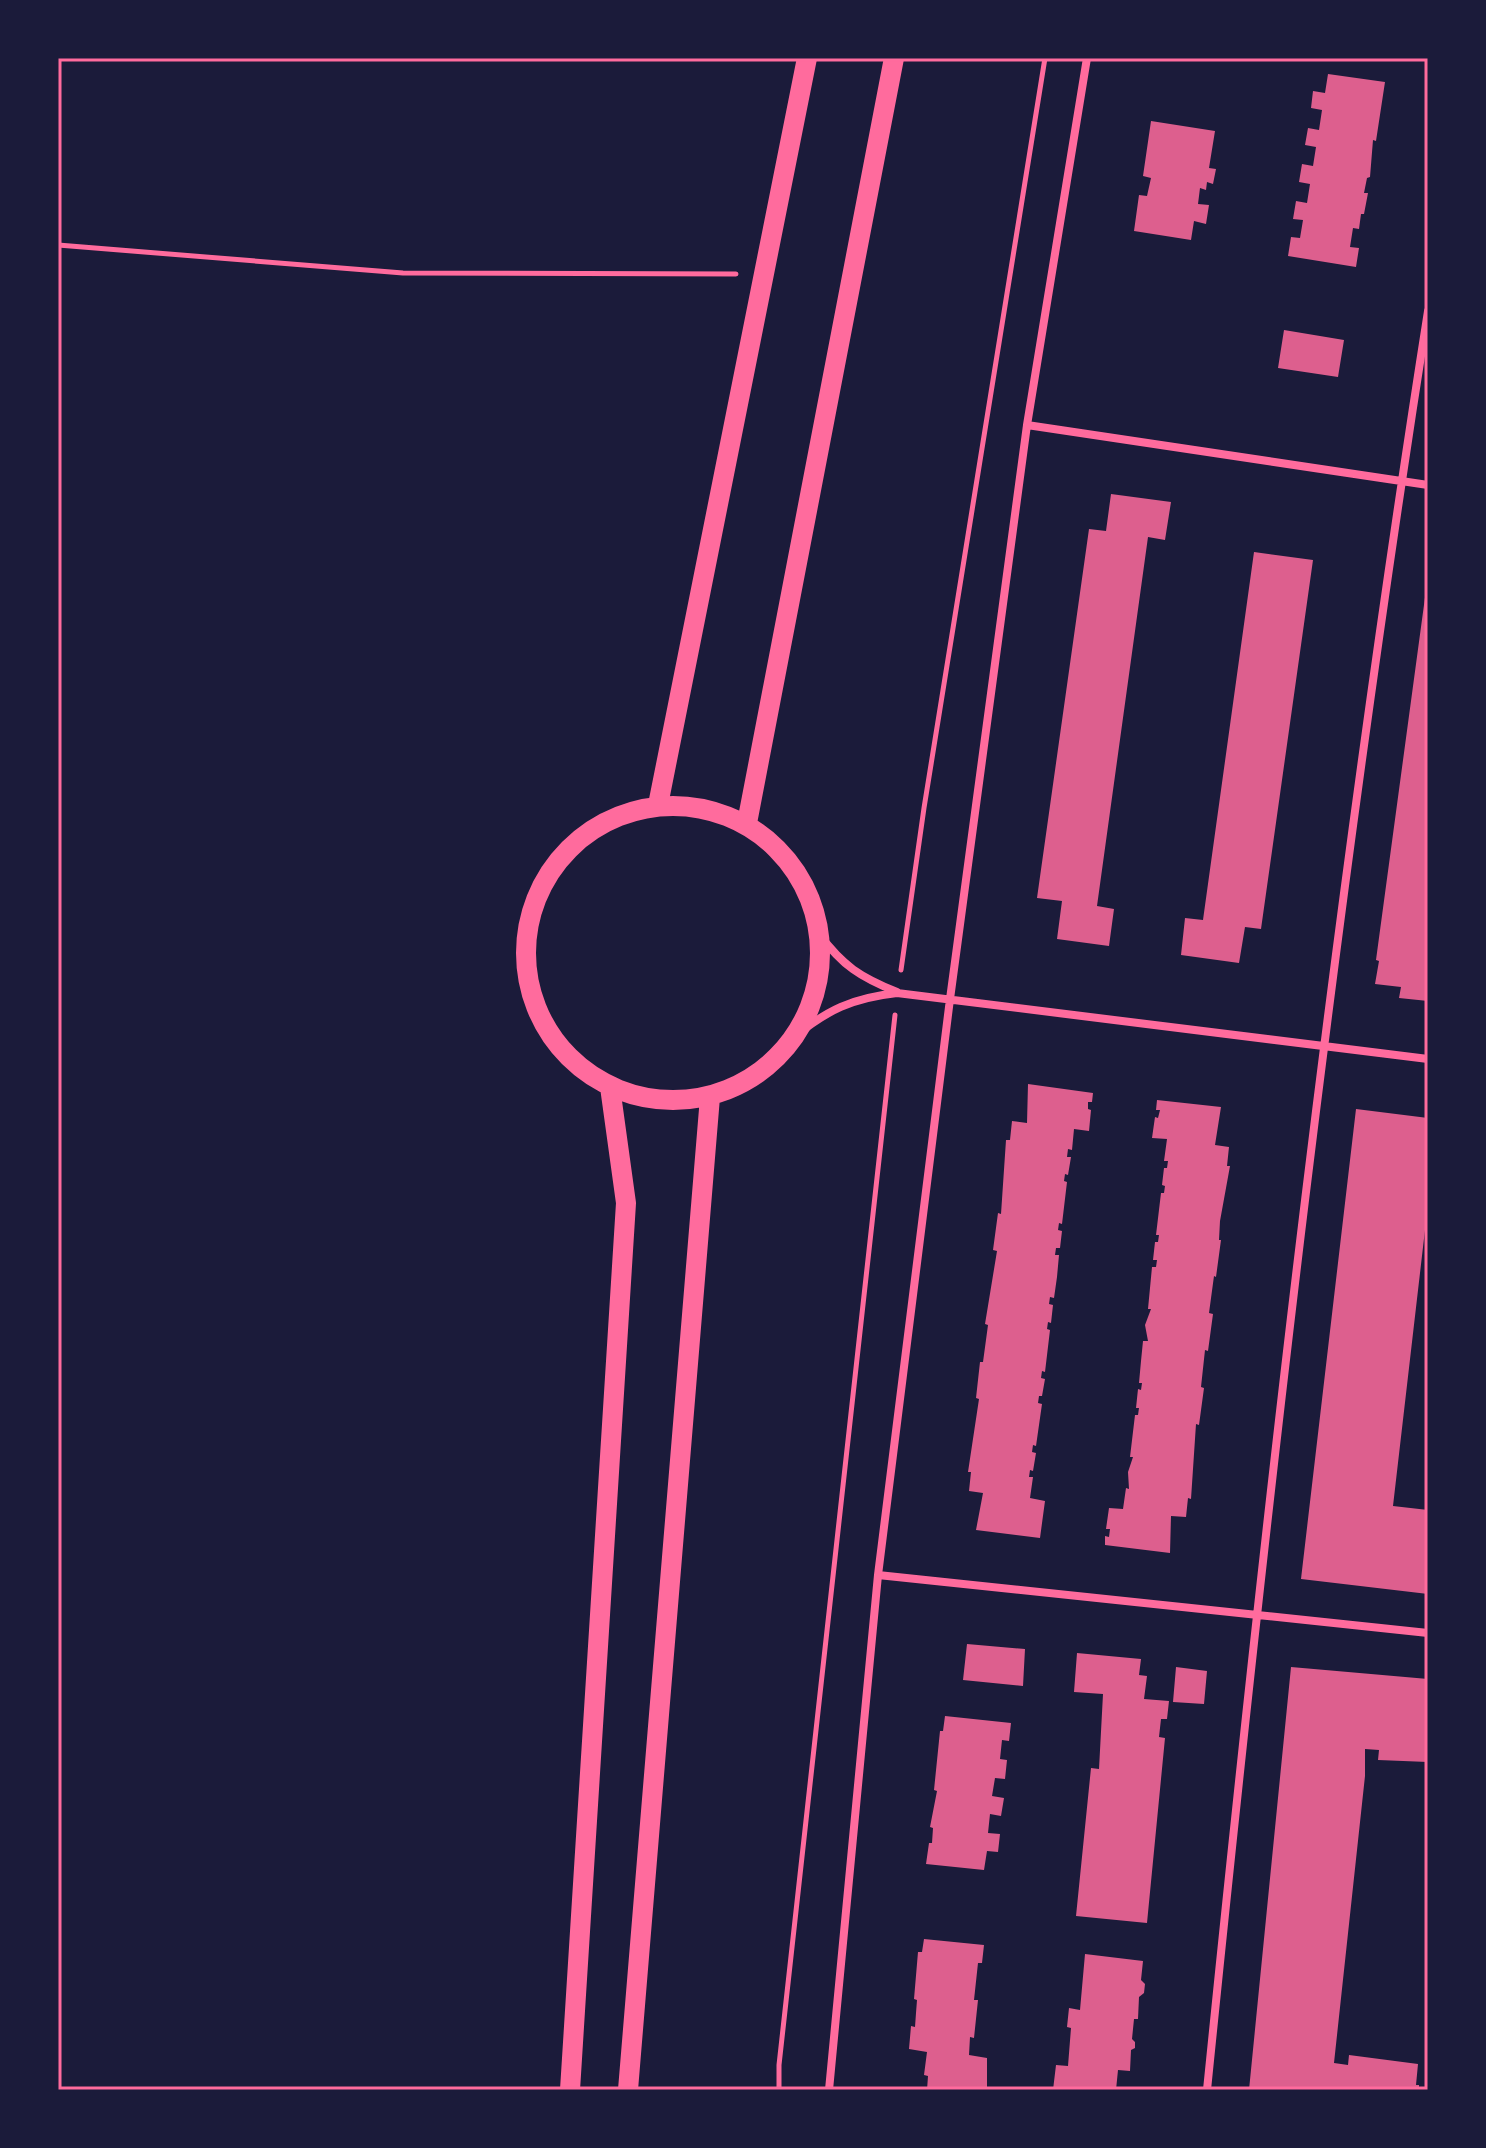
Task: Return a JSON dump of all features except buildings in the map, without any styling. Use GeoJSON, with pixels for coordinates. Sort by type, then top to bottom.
{"type":"FeatureCollection","features":[{"type":"Feature","properties":{"kind":"main road"},"geometry":{"type":"LineString","coordinates":[[658,805],[807,58]]}},
{"type":"Feature","properties":{"kind":"main road"},"geometry":{"type":"LineString","coordinates":[[747,823],[894,58]]}},
{"type":"Feature","properties":{"kind":"main road"},"geometry":{"type":"LineString","coordinates":[[658,805],[704,807],[747,823],[780,849],[804,883],[818,922],[821,963],[810,1009],[787,1048],[752,1079],[710,1097],[659,1101],[610,1087],[570,1061],[542,1022],[527,976],[527,928],[543,883],[572,845],[612,818],[658,805]]}},
{"type":"Feature","properties":{"kind":"main road"},"geometry":{"type":"LineString","coordinates":[[570,2090],[626,1203],[610,1087]]}},
{"type":"Feature","properties":{"kind":"main road"},"geometry":{"type":"LineString","coordinates":[[628,2090],[710,1097]]}},
{"type":"Feature","properties":{"kind":"street"},"geometry":{"type":"LineString","coordinates":[[829,2090],[878,1575],[950,999],[1027,425],[1087,58]]}},
{"type":"Feature","properties":{"kind":"street"},"geometry":{"type":"LineString","coordinates":[[1207,2090],[1255,1615],[1325,1046],[1401,481],[1428,311]]}},
{"type":"Feature","properties":{"kind":"street"},"geometry":{"type":"LineString","coordinates":[[1027,425],[1428,485]]}},
{"type":"Feature","properties":{"kind":"street"},"geometry":{"type":"LineString","coordinates":[[819,934],[837,958],[852,971],[897,993]]}},
{"type":"Feature","properties":{"kind":"street"},"geometry":{"type":"LineString","coordinates":[[793,1038],[821,1015],[841,1006],[868,996],[897,993],[1428,1059]]}},
{"type":"Feature","properties":{"kind":"street"},"geometry":{"type":"LineString","coordinates":[[878,1575],[1428,1633]]}},
{"type":"Feature","properties":{"kind":"path"},"geometry":{"type":"LineString","coordinates":[[779,2090],[897,993],[1045,58]]}},
{"type":"Feature","properties":{"kind":"path"},"geometry":{"type":"LineString","coordinates":[[58,245],[403,273],[764,274]]}}]}
